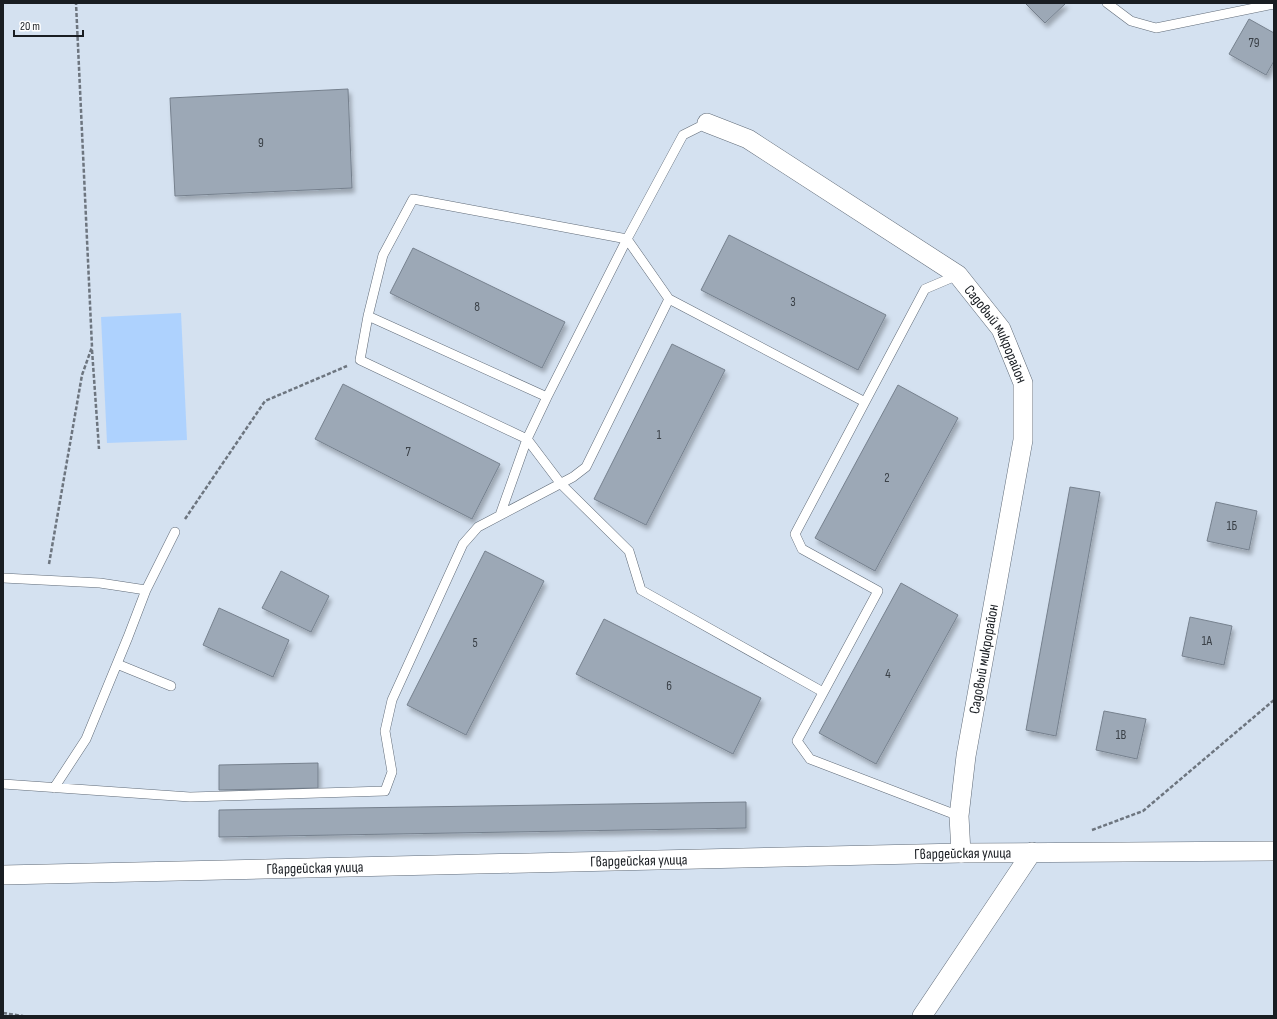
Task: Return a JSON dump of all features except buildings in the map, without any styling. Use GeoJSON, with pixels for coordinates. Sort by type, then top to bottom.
{"type":"FeatureCollection","features":[{"type":"Feature","properties":{"kind":"street","name":"Садовый микрорайон"},"geometry":{"type":"LineString","coordinates":[[707,123],[748,139],[958,275],[1001,329],[1023,383],[1023,440],[966,756],[959,816],[961,853]]}},
{"type":"Feature","properties":{"kind":"street","name":"Гвардейская улица"},"geometry":{"type":"LineString","coordinates":[[3,875],[961,853],[1274,851]]}},
{"type":"Feature","properties":{"kind":"street"},"geometry":{"type":"LineString","coordinates":[[922,1016],[1032,852]]}},
{"type":"Feature","properties":{"kind":"lane"},"geometry":{"type":"LineString","coordinates":[[1107,3],[1131,21],[1156,28],[1274,4]]}},
{"type":"Feature","properties":{"kind":"lane"},"geometry":{"type":"LineString","coordinates":[[500,515],[528,439],[547,397],[627,239],[683,135],[707,123]]}},
{"type":"Feature","properties":{"kind":"lane"},"geometry":{"type":"LineString","coordinates":[[823,692],[641,590],[629,551],[561,484],[528,439],[360,360],[368,316],[383,255],[413,199],[627,239],[669,299],[865,402]]}},
{"type":"Feature","properties":{"kind":"lane"},"geometry":{"type":"LineString","coordinates":[[958,275],[925,290],[795,534],[802,549],[878,591],[797,741],[810,759],[959,816]]}},
{"type":"Feature","properties":{"kind":"lane"},"geometry":{"type":"LineString","coordinates":[[3,784],[190,797],[385,791],[392,772],[385,731],[392,700],[463,544],[478,527],[561,484],[586,467],[669,299]]}},
{"type":"Feature","properties":{"kind":"lane"},"geometry":{"type":"LineString","coordinates":[[368,316],[547,397]]}},
{"type":"Feature","properties":{"kind":"lane"},"geometry":{"type":"LineString","coordinates":[[54,788],[86,739],[146,590],[176,532]]}},
{"type":"Feature","properties":{"kind":"lane"},"geometry":{"type":"LineString","coordinates":[[3,578],[100,583],[146,590]]}},
{"type":"Feature","properties":{"kind":"lane"},"geometry":{"type":"LineString","coordinates":[[117,664],[171,686]]}},
{"type":"Feature","properties":{"kind":"path"},"geometry":{"type":"LineString","coordinates":[[76,3],[92,347],[99,449]]}},
{"type":"Feature","properties":{"kind":"path"},"geometry":{"type":"LineString","coordinates":[[46,580],[82,375],[92,347]]}},
{"type":"Feature","properties":{"kind":"path"},"geometry":{"type":"LineString","coordinates":[[176,532],[265,401],[360,360]]}},
{"type":"Feature","properties":{"kind":"path"},"geometry":{"type":"LineString","coordinates":[[1091,830],[1143,811],[1274,700]]}},
{"type":"Feature","properties":{"kind":"path"},"geometry":{"type":"LineString","coordinates":[[3,1013],[23,1016]]}},
{"type":"Feature","properties":{"kind":"shaded area"},"geometry":{"type":"Polygon","coordinates":[[[181,313],[187,440],[107,443],[101,317],[181,313]]]}}]}
